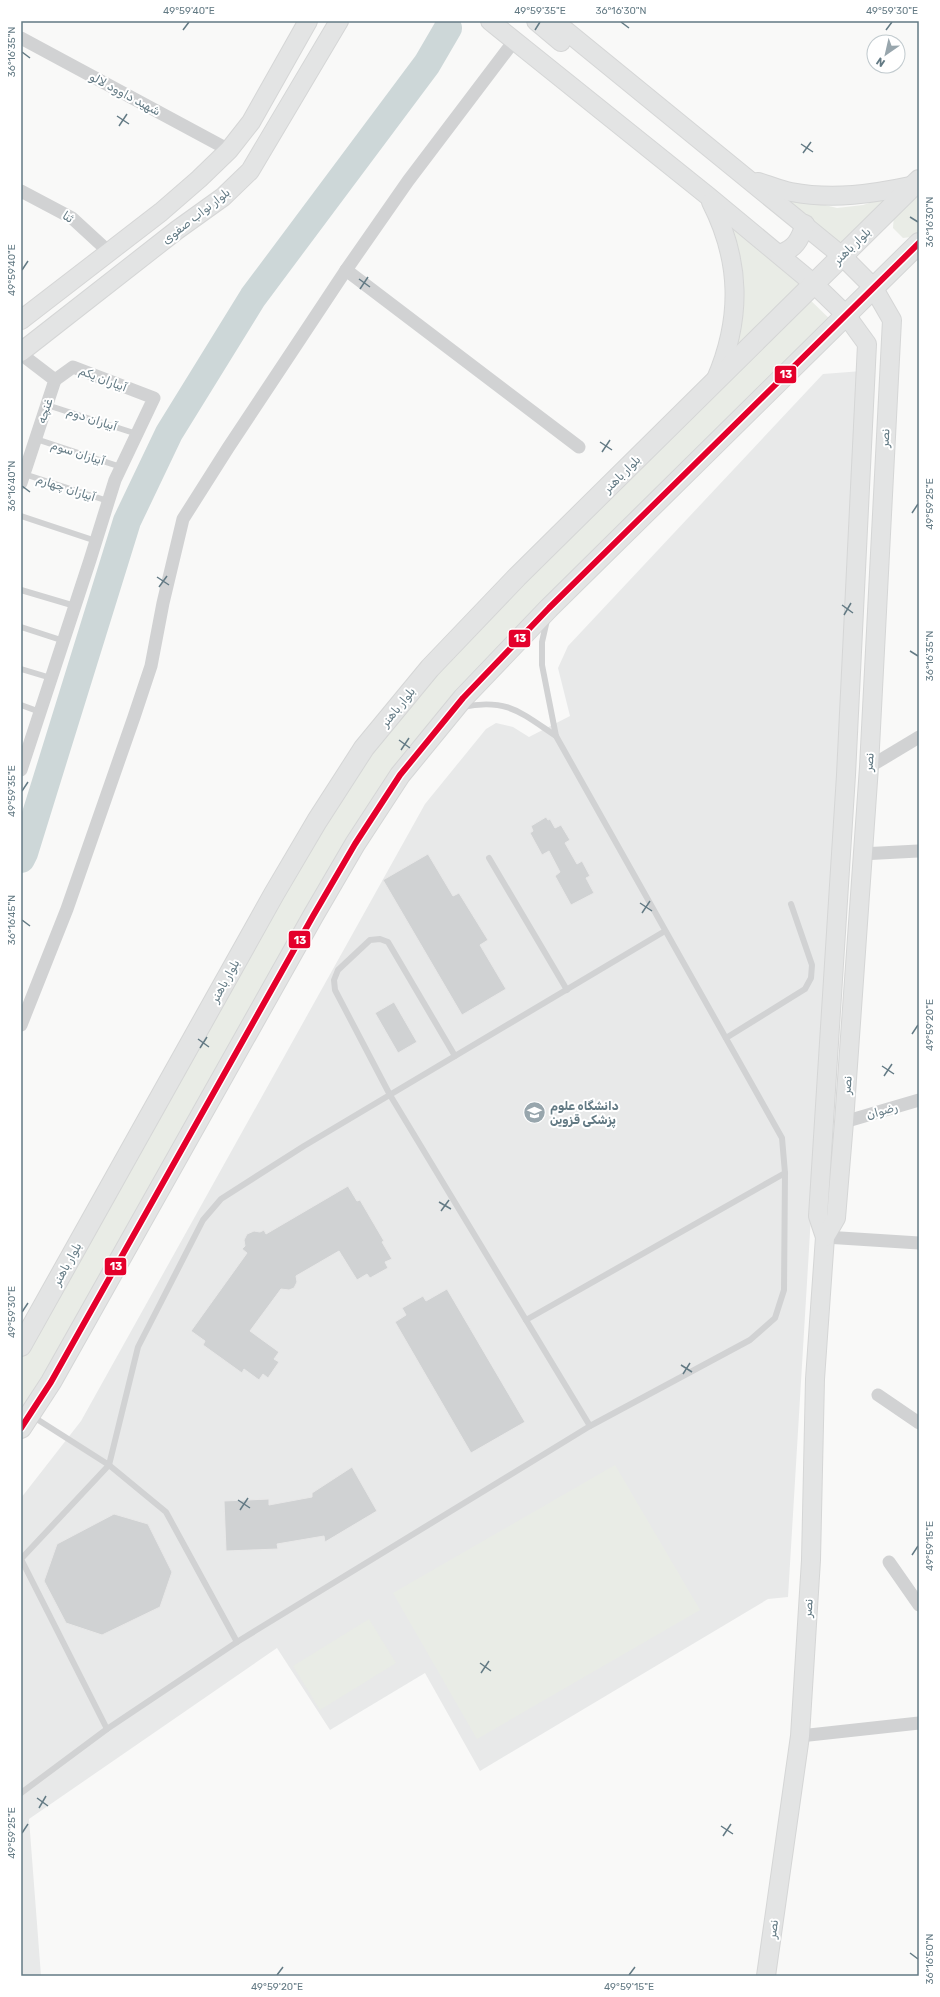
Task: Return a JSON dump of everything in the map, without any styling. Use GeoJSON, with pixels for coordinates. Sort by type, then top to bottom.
{"type":"FeatureCollection","features":[{"type":"Feature","properties":{"kind":"main road","name":"بلوار باهنر"},"geometry":{"type":"LineString","coordinates":[[21,1346],[274,894],[317,821],[364,748],[435,662],[517,577],[917,182]]}},
{"type":"Feature","properties":{"kind":"main road"},"geometry":{"type":"LineString","coordinates":[[26,1418],[55,1376],[305,930],[355,844],[400,775],[454,708],[549,608],[919,243]]}},
{"type":"Feature","properties":{"kind":"street","name":"بلوار نواب صفوی"},"geometry":{"type":"LineString","coordinates":[[21,319],[161,212],[199,180],[229,150],[251,122],[308,21]]}},
{"type":"Feature","properties":{"kind":"street"},"geometry":{"type":"LineString","coordinates":[[312,67],[317,27],[320,21]]}},
{"type":"Feature","properties":{"kind":"street","name":"بلوار نواب صفوی"},"geometry":{"type":"LineString","coordinates":[[21,353],[177,230],[223,197],[250,171],[339,21]]}},
{"type":"Feature","properties":{"kind":"street","name":"نصر"},"geometry":{"type":"LineString","coordinates":[[490,21],[779,254],[814,284],[846,315],[867,344],[846,775],[818,1216],[825,1237],[815,1379],[811,1560],[800,1736],[766,1976]]}},
{"type":"Feature","properties":{"kind":"street"},"geometry":{"type":"LineString","coordinates":[[536,21],[563,43],[597,56]]}},
{"type":"Feature","properties":{"kind":"street","name":"نصر"},"geometry":{"type":"LineString","coordinates":[[554,21],[805,224],[842,256],[874,287],[892,320],[869,767],[861,854],[844,1122],[836,1218],[825,1237]]}},
{"type":"Feature","properties":{"kind":"street","name":"شهید داوود لالو"},"geometry":{"type":"LineString","coordinates":[[21,38],[229,150]]}},
{"type":"Feature","properties":{"kind":"street"},"geometry":{"type":"LineString","coordinates":[[21,1025],[67,909],[137,710],[151,666],[163,603],[183,520],[228,448],[346,270],[408,181],[514,41]]}},
{"type":"Feature","properties":{"kind":"street"},"geometry":{"type":"LineString","coordinates":[[750,180],[790,192],[834,197],[866,194],[917,182]]}},
{"type":"Feature","properties":{"kind":"street","name":"ثنا"},"geometry":{"type":"LineString","coordinates":[[21,190],[72,218],[109,252]]}},
{"type":"Feature","properties":{"kind":"street"},"geometry":{"type":"LineString","coordinates":[[708,196],[721,222],[728,241],[733,265],[735,289],[734,311],[726,357],[714,382]]}},
{"type":"Feature","properties":{"kind":"street"},"geometry":{"type":"LineString","coordinates":[[779,254],[789,251],[797,244],[805,224]]}},
{"type":"Feature","properties":{"kind":"street"},"geometry":{"type":"LineString","coordinates":[[346,270],[579,447]]}},
{"type":"Feature","properties":{"kind":"street"},"geometry":{"type":"LineString","coordinates":[[21,353],[55,380]]}},
{"type":"Feature","properties":{"kind":"street","name":"آبیاران یکم"},"geometry":{"type":"LineString","coordinates":[[55,380],[73,368],[154,398],[137,434]]}},
{"type":"Feature","properties":{"kind":"street","name":"غنچه"},"geometry":{"type":"LineString","coordinates":[[22,479],[55,380]]}},
{"type":"Feature","properties":{"kind":"street"},"geometry":{"type":"LineString","coordinates":[[21,770],[24,749],[40,712],[108,501],[121,467],[137,434]]}},
{"type":"Feature","properties":{"kind":"street"},"geometry":{"type":"LineString","coordinates":[[869,767],[919,737]]}},
{"type":"Feature","properties":{"kind":"street"},"geometry":{"type":"LineString","coordinates":[[861,854],[918,851]]}},
{"type":"Feature","properties":{"kind":"street","name":"رضوان"},"geometry":{"type":"LineString","coordinates":[[844,1122],[919,1100]]}},
{"type":"Feature","properties":{"kind":"street"},"geometry":{"type":"LineString","coordinates":[[825,1237],[919,1244]]}},
{"type":"Feature","properties":{"kind":"street"},"geometry":{"type":"LineString","coordinates":[[878,1395],[919,1423]]}},
{"type":"Feature","properties":{"kind":"street"},"geometry":{"type":"LineString","coordinates":[[890,1562],[919,1606]]}},
{"type":"Feature","properties":{"kind":"street"},"geometry":{"type":"LineString","coordinates":[[800,1736],[919,1723]]}},
{"type":"Feature","properties":{"kind":"lane","name":"آبیاران دوم"},"geometry":{"type":"LineString","coordinates":[[47,405],[137,434]]}},
{"type":"Feature","properties":{"kind":"lane","name":"آبیاران سوم"},"geometry":{"type":"LineString","coordinates":[[36,439],[121,467]]}},
{"type":"Feature","properties":{"kind":"lane","name":"آبیاران چهارم"},"geometry":{"type":"LineString","coordinates":[[22,479],[108,501]]}},
{"type":"Feature","properties":{"kind":"lane"},"geometry":{"type":"LineString","coordinates":[[21,516],[96,541]]}},
{"type":"Feature","properties":{"kind":"lane"},"geometry":{"type":"LineString","coordinates":[[21,590],[75,606]]}},
{"type":"Feature","properties":{"kind":"lane"},"geometry":{"type":"LineString","coordinates":[[21,1793],[107,1729],[237,1642],[590,1426],[750,1340],[775,1318],[784,1290],[785,1173],[782,1138],[556,736],[542,665],[542,642],[549,608]]}},
{"type":"Feature","properties":{"kind":"lane"},"geometry":{"type":"LineString","coordinates":[[21,627],[64,641]]}},
{"type":"Feature","properties":{"kind":"lane"},"geometry":{"type":"LineString","coordinates":[[21,669],[51,678]]}},
{"type":"Feature","properties":{"kind":"lane"},"geometry":{"type":"LineString","coordinates":[[454,708],[478,704],[493,704],[508,707],[522,714],[556,736]]}},
{"type":"Feature","properties":{"kind":"lane"},"geometry":{"type":"LineString","coordinates":[[21,705],[40,712]]}},
{"type":"Feature","properties":{"kind":"lane"},"geometry":{"type":"LineString","coordinates":[[489,858],[567,990]]}},
{"type":"Feature","properties":{"kind":"lane"},"geometry":{"type":"LineString","coordinates":[[726,1038],[804,989],[811,978],[812,965],[791,904]]}},
{"type":"Feature","properties":{"kind":"lane"},"geometry":{"type":"LineString","coordinates":[[107,1729],[22,1559],[109,1466],[138,1348],[203,1220],[221,1199],[304,1146],[665,931]]}},
{"type":"Feature","properties":{"kind":"lane"},"geometry":{"type":"LineString","coordinates":[[455,1056],[388,942],[380,939],[370,940],[338,970],[334,980],[335,990],[390,1095],[590,1426]]}},
{"type":"Feature","properties":{"kind":"lane"},"geometry":{"type":"LineString","coordinates":[[526,1320],[785,1173]]}},
{"type":"Feature","properties":{"kind":"lane"},"geometry":{"type":"LineString","coordinates":[[26,1418],[109,1466],[166,1512],[237,1642]]}},
{"type":"Feature","properties":{"kind":"shaded area"},"geometry":{"type":"Polygon","coordinates":[[[919,180],[919,236],[903,238],[893,228],[894,214],[919,180]]]}},
{"type":"Feature","properties":{"kind":"shaded area"},"geometry":{"type":"Polygon","coordinates":[[[780,194],[837,208],[863,205],[891,196],[840,245],[780,194]]]}},
{"type":"Feature","properties":{"kind":"shaded area"},"geometry":{"type":"Polygon","coordinates":[[[708,196],[814,284],[804,294],[836,325],[400,775],[21,1423],[21,1346],[364,748],[714,382],[734,311],[708,196]]]}},
{"type":"Feature","properties":{"kind":"shaded area","name":"دانشگاه علوم پزشکی قزوین"},"geometry":{"type":"Polygon","coordinates":[[[862,371],[788,1597],[768,1599],[480,1771],[425,1673],[330,1730],[277,1648],[29,1819],[41,1976],[21,1976],[21,1498],[81,1421],[425,804],[486,729],[496,723],[513,727],[529,737],[570,716],[558,668],[568,646],[823,374],[862,371]]]}},
{"type":"Feature","properties":{"kind":"shaded area"},"geometry":{"type":"Polygon","coordinates":[[[615,1465],[700,1610],[477,1739],[393,1593],[615,1465]]]}},
{"type":"Feature","properties":{"kind":"shaded area"},"geometry":{"type":"Polygon","coordinates":[[[369,1619],[396,1663],[320,1710],[293,1666],[369,1619]]]}},
{"type":"Feature","properties":{"kind":"building"},"geometry":{"type":"Polygon","coordinates":[[[546,817],[548,820],[550,819],[555,828],[561,825],[570,840],[565,843],[577,864],[582,861],[590,876],[586,878],[594,893],[571,905],[555,876],[560,872],[549,851],[542,855],[530,833],[533,831],[531,826],[546,817]]]}},
{"type":"Feature","properties":{"kind":"building"},"geometry":{"type":"Polygon","coordinates":[[[428,854],[453,896],[459,893],[488,940],[480,945],[506,989],[462,1015],[383,880],[428,854]]]}},
{"type":"Feature","properties":{"kind":"building"},"geometry":{"type":"Polygon","coordinates":[[[394,1002],[417,1042],[398,1053],[375,1013],[394,1002]]]}},
{"type":"Feature","properties":{"kind":"building"},"geometry":{"type":"Polygon","coordinates":[[[348,1186],[357,1201],[360,1200],[384,1241],[382,1242],[392,1259],[385,1262],[388,1268],[370,1278],[367,1274],[357,1280],[339,1251],[296,1276],[297,1282],[294,1288],[289,1290],[281,1289],[250,1331],[279,1352],[274,1359],[279,1362],[268,1378],[263,1374],[259,1380],[244,1369],[242,1373],[203,1345],[205,1341],[191,1331],[247,1253],[242,1249],[245,1246],[244,1240],[247,1234],[254,1231],[260,1232],[264,1230],[266,1234],[348,1186]]]}},
{"type":"Feature","properties":{"kind":"building"},"geometry":{"type":"Polygon","coordinates":[[[447,1289],[525,1422],[471,1453],[395,1322],[406,1315],[402,1308],[423,1296],[426,1301],[447,1289]]]}},
{"type":"Feature","properties":{"kind":"building"},"geometry":{"type":"Polygon","coordinates":[[[352,1467],[377,1511],[325,1542],[324,1536],[277,1544],[278,1549],[226,1551],[224,1501],[269,1499],[269,1505],[312,1497],[312,1493],[352,1467]]]}},
{"type":"Feature","properties":{"kind":"building"},"geometry":{"type":"Polygon","coordinates":[[[114,1514],[148,1524],[172,1572],[160,1607],[102,1635],[66,1623],[44,1581],[57,1544],[114,1514]]]}},
{"type":"Feature","properties":{"kind":"waterway"},"geometry":{"type":"LineString","coordinates":[[21,859],[127,521],[169,433],[253,297],[427,64],[448,28]]}},
{"type":"Feature","properties":{"kind":"transit line","name":"13"},"geometry":{"type":"LineString","coordinates":[[21,1428],[51,1382],[313,916],[355,844],[400,775],[463,698],[549,608],[919,243]]}},
{"type":"Feature","properties":{"kind":"place","name":"دانشگاه علوم پزشکی قزوین"},"geometry":{"type":"Point","coordinates":[535,1113]}}]}
